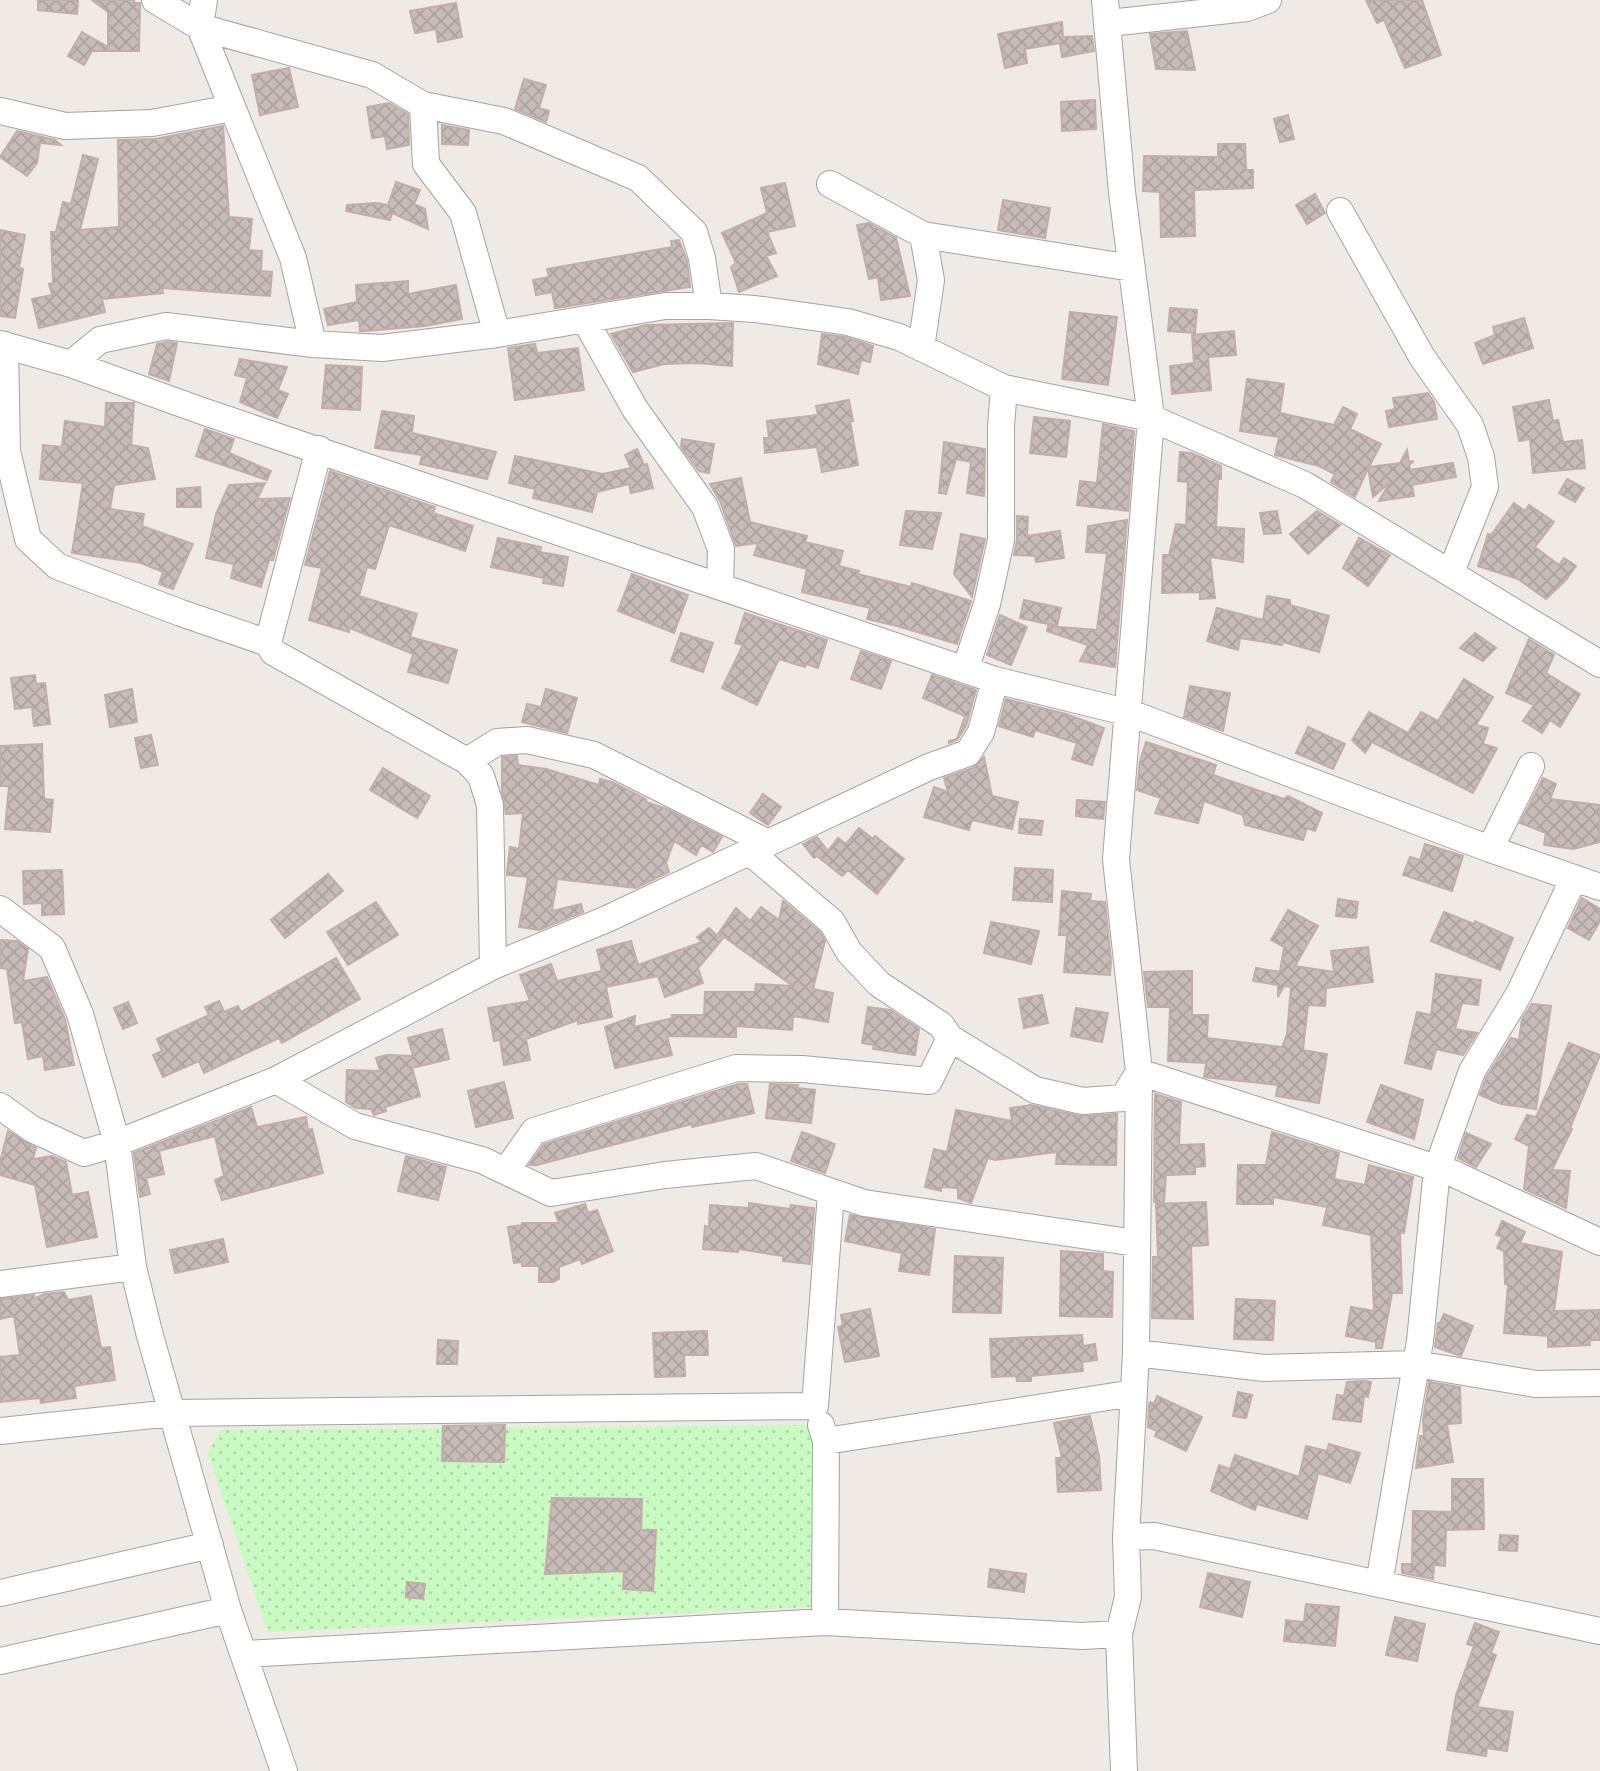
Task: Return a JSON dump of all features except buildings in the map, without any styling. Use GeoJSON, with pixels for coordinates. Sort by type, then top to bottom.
{"type":"FeatureCollection","features":[{"type":"Feature","properties":{"kind":"street"},"geometry":{"type":"LineString","coordinates":[[155,0],[200,27],[372,75],[423,105],[504,121],[638,178],[694,232],[702,258],[709,306]]}},
{"type":"Feature","properties":{"kind":"street"},"geometry":{"type":"LineString","coordinates":[[204,0],[200,27],[293,258],[313,344]]}},
{"type":"Feature","properties":{"kind":"street"},"geometry":{"type":"LineString","coordinates":[[1124,1771],[1119,1634],[1128,1597],[1126,1537],[1136,1353],[1139,1072],[1116,859],[1130,713],[1151,418],[1122,192],[1107,12],[1248,9],[1268,0]]}},
{"type":"Feature","properties":{"kind":"street"},"geometry":{"type":"LineString","coordinates":[[423,105],[426,164],[463,213],[498,334]]}},
{"type":"Feature","properties":{"kind":"street"},"geometry":{"type":"LineString","coordinates":[[0,111],[65,126],[152,123],[232,108]]}},
{"type":"Feature","properties":{"kind":"street"},"geometry":{"type":"LineString","coordinates":[[830,184],[923,235],[1132,268]]}},
{"type":"Feature","properties":{"kind":"street"},"geometry":{"type":"LineString","coordinates":[[1340,211],[1422,357],[1470,425],[1481,457],[1485,487],[1451,572]]}},
{"type":"Feature","properties":{"kind":"street"},"geometry":{"type":"LineString","coordinates":[[921,348],[931,280],[923,235]]}},
{"type":"Feature","properties":{"kind":"street"},"geometry":{"type":"LineString","coordinates":[[71,364],[100,340],[166,327],[313,344],[382,348],[498,334],[665,306],[755,309],[848,322],[899,337],[1004,388],[1151,418],[1305,485],[1600,664]]}},
{"type":"Feature","properties":{"kind":"street"},"geometry":{"type":"LineString","coordinates":[[585,320],[635,409],[705,507],[721,549],[720,586]]}},
{"type":"Feature","properties":{"kind":"street"},"geometry":{"type":"LineString","coordinates":[[493,966],[490,805],[481,776],[467,761],[273,652],[268,643],[57,566],[27,539],[7,451],[3,344],[71,364],[995,680],[1130,713],[1490,849],[1600,887]]}},
{"type":"Feature","properties":{"kind":"street"},"geometry":{"type":"LineString","coordinates":[[965,670],[987,604],[1001,540],[1001,426],[1004,388]]}},
{"type":"Feature","properties":{"kind":"street"},"geometry":{"type":"LineString","coordinates":[[268,643],[319,449]]}},
{"type":"Feature","properties":{"kind":"street"},"geometry":{"type":"LineString","coordinates":[[0,1106],[32,1129],[84,1153],[117,1143],[276,1080],[493,966],[607,919],[968,752],[981,732],[995,680]]}},
{"type":"Feature","properties":{"kind":"street"},"geometry":{"type":"LineString","coordinates":[[467,761],[497,742],[527,740],[594,755],[759,847],[804,900],[832,922],[849,952],[879,984],[941,1025],[950,1038],[1035,1090],[1083,1101],[1123,1098],[1139,1072]]}},
{"type":"Feature","properties":{"kind":"street"},"geometry":{"type":"LineString","coordinates":[[1490,849],[1531,766]]}},
{"type":"Feature","properties":{"kind":"street"},"geometry":{"type":"LineString","coordinates":[[1379,1584],[1416,1364],[1437,1169],[1472,1071],[1519,994],[1574,878]]}},
{"type":"Feature","properties":{"kind":"street"},"geometry":{"type":"LineString","coordinates":[[0,909],[52,947],[80,1014],[117,1143],[133,1267],[172,1413],[228,1610],[284,1771]]}},
{"type":"Feature","properties":{"kind":"street"},"geometry":{"type":"LineString","coordinates":[[506,1171],[534,1131],[736,1068],[802,1069],[929,1081],[950,1038]]}},
{"type":"Feature","properties":{"kind":"street"},"geometry":{"type":"LineString","coordinates":[[1139,1072],[1452,1173],[1600,1242]]}},
{"type":"Feature","properties":{"kind":"street"},"geometry":{"type":"LineString","coordinates":[[276,1080],[355,1126],[482,1160],[551,1193],[666,1175],[757,1166],[864,1203],[1136,1244]]}},
{"type":"Feature","properties":{"kind":"street"},"geometry":{"type":"LineString","coordinates":[[825,1622],[826,1441],[815,1406],[831,1193]]}},
{"type":"Feature","properties":{"kind":"street"},"geometry":{"type":"LineString","coordinates":[[0,1284],[133,1267]]}},
{"type":"Feature","properties":{"kind":"street"},"geometry":{"type":"LineString","coordinates":[[1136,1353],[1264,1368],[1416,1364],[1536,1384],[1600,1383]]}},
{"type":"Feature","properties":{"kind":"street"},"geometry":{"type":"LineString","coordinates":[[826,1441],[1134,1393]]}},
{"type":"Feature","properties":{"kind":"street"},"geometry":{"type":"LineString","coordinates":[[0,1431],[172,1413],[815,1406]]}},
{"type":"Feature","properties":{"kind":"street"},"geometry":{"type":"LineString","coordinates":[[1126,1537],[1154,1536],[1600,1630]]}},
{"type":"Feature","properties":{"kind":"street"},"geometry":{"type":"LineString","coordinates":[[0,1593],[210,1545]]}},
{"type":"Feature","properties":{"kind":"street"},"geometry":{"type":"LineString","coordinates":[[0,1661],[228,1610]]}},
{"type":"Feature","properties":{"kind":"street"},"geometry":{"type":"LineString","coordinates":[[244,1654],[825,1622],[1082,1636],[1119,1634]]}},
{"type":"Feature","properties":{"kind":"green space"},"geometry":{"type":"Polygon","coordinates":[[[812,1425],[813,1607],[268,1632],[208,1453],[221,1430],[812,1425]]]}}]}
